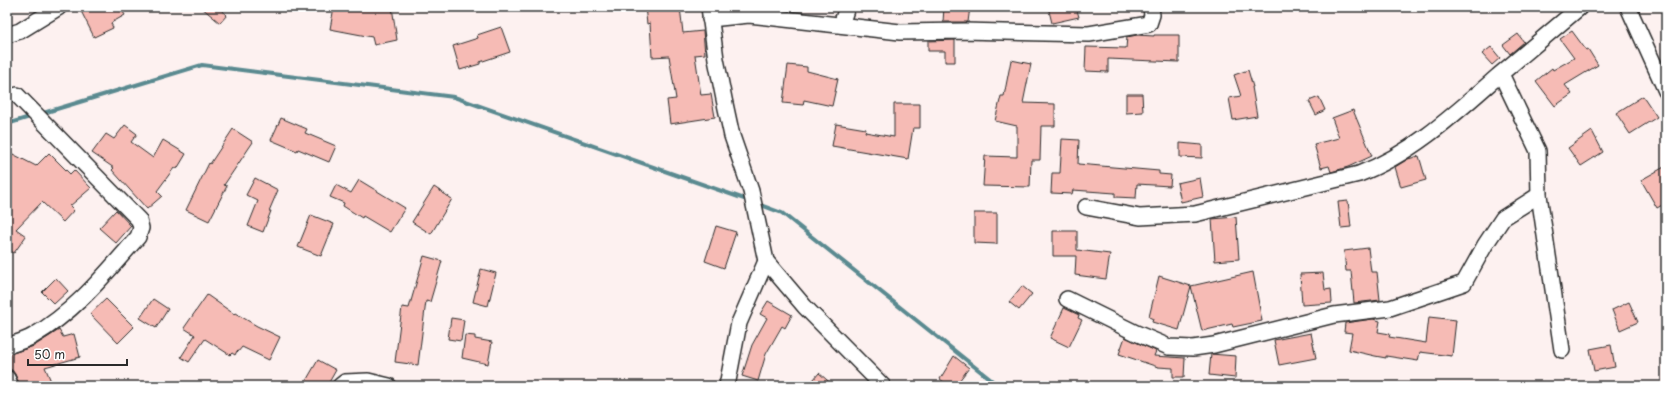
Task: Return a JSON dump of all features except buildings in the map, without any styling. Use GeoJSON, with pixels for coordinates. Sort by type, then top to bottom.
{"type":"FeatureCollection","features":[{"type":"Feature","properties":{"kind":"street"},"geometry":{"type":"LineString","coordinates":[[7,35],[20,31],[59,7]]}},
{"type":"Feature","properties":{"kind":"street"},"geometry":{"type":"LineString","coordinates":[[841,25],[847,7]]}},
{"type":"Feature","properties":{"kind":"street"},"geometry":{"type":"LineString","coordinates":[[883,386],[805,307],[766,261],[751,191],[729,121],[716,59],[710,13],[749,15],[900,32],[964,31],[1089,34],[1149,24],[1152,15],[1152,7]]}},
{"type":"Feature","properties":{"kind":"street"},"geometry":{"type":"LineString","coordinates":[[1086,207],[1140,217],[1195,214],[1359,174],[1380,166],[1422,139],[1580,7]]}},
{"type":"Feature","properties":{"kind":"street"},"geometry":{"type":"LineString","coordinates":[[1628,7],[1666,90]]}},
{"type":"Feature","properties":{"kind":"street"},"geometry":{"type":"LineString","coordinates":[[1501,74],[1538,151],[1539,195],[1562,350]]}},
{"type":"Feature","properties":{"kind":"street"},"geometry":{"type":"LineString","coordinates":[[7,346],[32,337],[53,323],[73,306],[138,237],[141,228],[139,220],[17,95]]}},
{"type":"Feature","properties":{"kind":"street"},"geometry":{"type":"LineString","coordinates":[[1067,299],[1136,333],[1169,347],[1194,348],[1214,346],[1334,316],[1390,308],[1464,283],[1485,245],[1503,218],[1539,195]]}},
{"type":"Feature","properties":{"kind":"street"},"geometry":{"type":"LineString","coordinates":[[727,386],[739,323],[766,261]]}},
{"type":"Feature","properties":{"kind":"street"},"geometry":{"type":"LineString","coordinates":[[7,378],[11,386]]}},
{"type":"Feature","properties":{"kind":"street"},"geometry":{"type":"LineString","coordinates":[[340,386],[345,382],[368,381],[389,386]]}},
{"type":"Feature","properties":{"kind":"waterway"},"geometry":{"type":"LineString","coordinates":[[40,114],[202,65],[454,97],[750,201]]}},
{"type":"Feature","properties":{"kind":"waterway"},"geometry":{"type":"LineString","coordinates":[[7,124],[33,116]]}},
{"type":"Feature","properties":{"kind":"waterway"},"geometry":{"type":"LineString","coordinates":[[758,204],[782,213],[995,383],[1004,386]]}}]}
